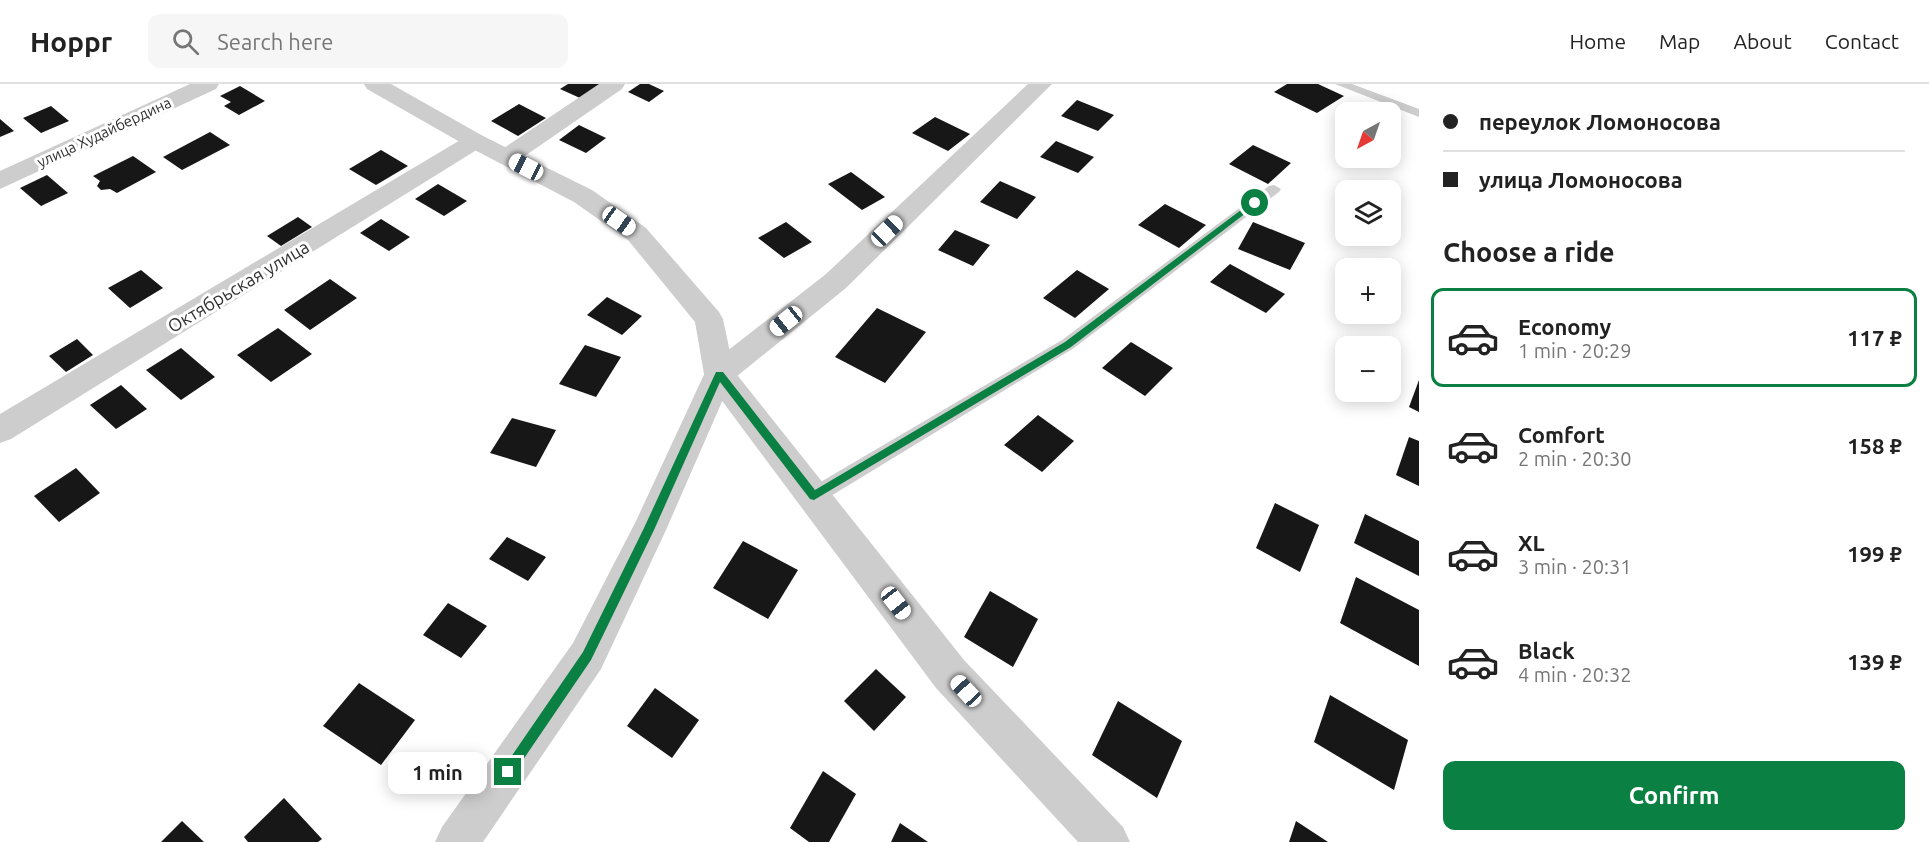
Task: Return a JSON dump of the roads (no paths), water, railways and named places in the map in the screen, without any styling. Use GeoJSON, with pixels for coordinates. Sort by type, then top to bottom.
{"type":"FeatureCollection","features":[{"type":"Feature","properties":{"kind":"street","name":"улица Худайбердина"},"geometry":{"type":"LineString","coordinates":[[0,181],[208,84]]}},
{"type":"Feature","properties":{"kind":"street"},"geometry":{"type":"LineString","coordinates":[[375,84],[475,141],[583,196],[637,234],[709,319],[719,374],[950,674],[1108,842]]}},
{"type":"Feature","properties":{"kind":"street"},"geometry":{"type":"LineString","coordinates":[[507,157],[614,84]]}},
{"type":"Feature","properties":{"kind":"street"},"geometry":{"type":"LineString","coordinates":[[457,842],[587,656],[649,530],[719,374],[836,281],[1041,84]]}},
{"type":"Feature","properties":{"kind":"street","name":"Октябрьская улица"},"geometry":{"type":"LineString","coordinates":[[0,430],[475,141]]}},
{"type":"Feature","properties":{"kind":"lane"},"geometry":{"type":"LineString","coordinates":[[1341,84],[1419,113]]}},
{"type":"Feature","properties":{"kind":"lane"},"geometry":{"type":"LineString","coordinates":[[814,496],[1068,344],[1274,189]]}}]}
